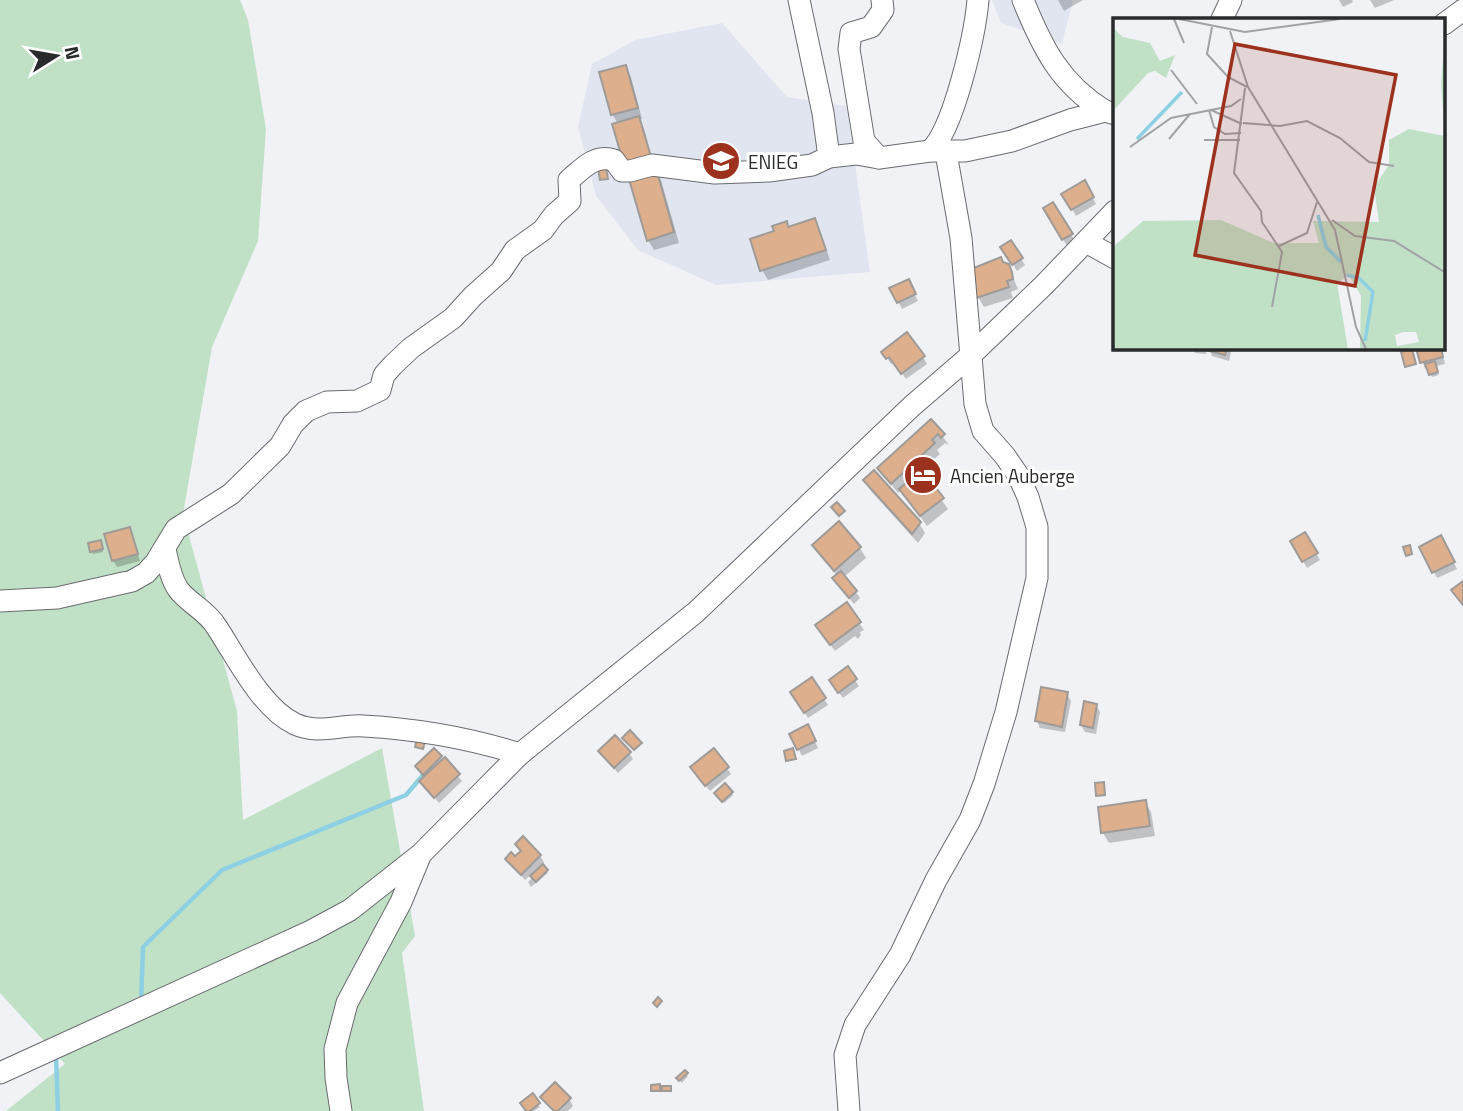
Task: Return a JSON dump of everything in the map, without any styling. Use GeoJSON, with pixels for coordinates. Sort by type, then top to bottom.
{"type":"FeatureCollection","features":[{"type":"Feature","properties":{"kind":"street"},"geometry":{"type":"LineString","coordinates":[[799,0],[830,157]]}},
{"type":"Feature","properties":{"kind":"street"},"geometry":{"type":"LineString","coordinates":[[879,158],[864,141],[849,49],[851,33],[871,27],[883,10],[882,0]]}},
{"type":"Feature","properties":{"kind":"street"},"geometry":{"type":"LineString","coordinates":[[849,1111],[845,1055],[847,1046],[855,1026],[900,955],[928,896],[970,820],[1006,712],[1037,578],[1037,527],[1018,475],[983,432],[975,404],[961,239],[938,152],[975,34],[978,0]]}},
{"type":"Feature","properties":{"kind":"street"},"geometry":{"type":"LineString","coordinates":[[1023,0],[1044,50],[1055,66],[1092,103],[1110,112]]}},
{"type":"Feature","properties":{"kind":"street"},"geometry":{"type":"LineString","coordinates":[[1222,18],[1231,0]]}},
{"type":"Feature","properties":{"kind":"street"},"geometry":{"type":"LineString","coordinates":[[1446,22],[1463,10]]}},
{"type":"Feature","properties":{"kind":"street"},"geometry":{"type":"LineString","coordinates":[[0,601],[57,598],[132,581],[146,573],[165,549],[176,529],[231,494],[280,446],[293,424],[306,411],[327,402],[357,401],[380,390],[384,375],[393,365],[453,318],[501,271],[515,250],[543,230],[554,215],[570,201],[569,180],[589,164],[606,158],[614,160],[622,171],[652,164],[715,173],[769,172],[812,165],[830,157],[856,154],[879,158],[991,147],[1070,120],[1110,112]]}},
{"type":"Feature","properties":{"kind":"street"},"geometry":{"type":"LineString","coordinates":[[0,1073],[311,931],[350,910],[421,854],[520,754],[696,612],[893,424],[970,356],[1113,213]]}},
{"type":"Feature","properties":{"kind":"street"},"geometry":{"type":"LineString","coordinates":[[1086,242],[1113,257]]}},
{"type":"Feature","properties":{"kind":"street"},"geometry":{"type":"LineString","coordinates":[[165,549],[172,579],[178,590],[215,624],[268,702],[295,724],[320,729],[366,726],[450,735],[520,754]]}},
{"type":"Feature","properties":{"kind":"street"},"geometry":{"type":"LineString","coordinates":[[341,1111],[335,1049],[347,1003],[401,902],[421,854]]}},
{"type":"Feature","properties":{"kind":"shaded area"},"geometry":{"type":"Polygon","coordinates":[[[992,0],[1073,0],[1062,44],[1001,23],[992,0]]]}},
{"type":"Feature","properties":{"kind":"shaded area","name":"ENIEG"},"geometry":{"type":"Polygon","coordinates":[[[722,23],[787,97],[847,106],[870,272],[716,285],[638,250],[596,196],[578,127],[592,64],[635,40],[722,23]]]}},
{"type":"Feature","properties":{"kind":"green space"},"geometry":{"type":"Polygon","coordinates":[[[0,0],[240,0],[248,20],[266,129],[258,241],[212,347],[183,514],[237,711],[243,820],[382,748],[415,936],[402,953],[424,1111],[6,1111],[65,1064],[0,993],[0,0]]]}},
{"type":"Feature","properties":{"kind":"building"},"geometry":{"type":"Polygon","coordinates":[[[626,65],[638,108],[611,115],[599,72],[626,65]]]}},
{"type":"Feature","properties":{"kind":"building"},"geometry":{"type":"Polygon","coordinates":[[[639,116],[652,160],[625,168],[612,124],[639,116]]]}},
{"type":"Feature","properties":{"kind":"building"},"geometry":{"type":"Polygon","coordinates":[[[605,161],[608,179],[600,180],[597,162],[605,161]]]}},
{"type":"Feature","properties":{"kind":"building"},"geometry":{"type":"Polygon","coordinates":[[[656,168],[674,232],[647,241],[628,176],[656,168]]]}},
{"type":"Feature","properties":{"kind":"building"},"geometry":{"type":"Polygon","coordinates":[[[1085,180],[1094,197],[1071,210],[1061,194],[1085,180]]]}},
{"type":"Feature","properties":{"kind":"building"},"geometry":{"type":"Polygon","coordinates":[[[1053,202],[1073,234],[1062,240],[1043,208],[1053,202]]]}},
{"type":"Feature","properties":{"kind":"building"},"geometry":{"type":"Polygon","coordinates":[[[815,218],[826,250],[760,271],[750,239],[774,231],[772,226],[787,221],[788,227],[815,218]]]}},
{"type":"Feature","properties":{"kind":"building"},"geometry":{"type":"Polygon","coordinates":[[[1011,240],[1023,258],[1012,265],[1000,247],[1011,240]]]}},
{"type":"Feature","properties":{"kind":"building"},"geometry":{"type":"Polygon","coordinates":[[[1001,257],[1003,262],[1009,264],[1012,272],[1013,279],[1007,281],[1009,287],[976,298],[966,271],[1001,257]]]}},
{"type":"Feature","properties":{"kind":"building"},"geometry":{"type":"Polygon","coordinates":[[[909,279],[916,294],[897,303],[889,288],[909,279]]]}},
{"type":"Feature","properties":{"kind":"building"},"geometry":{"type":"Polygon","coordinates":[[[907,332],[925,356],[901,374],[889,357],[886,359],[881,352],[907,332]]]}},
{"type":"Feature","properties":{"kind":"building"},"geometry":{"type":"Polygon","coordinates":[[[1206,350],[1226,350],[1225,355],[1206,350]]]}},
{"type":"Feature","properties":{"kind":"building"},"geometry":{"type":"Polygon","coordinates":[[[1412,350],[1416,364],[1405,367],[1401,352],[1412,350]]]}},
{"type":"Feature","properties":{"kind":"building"},"geometry":{"type":"Polygon","coordinates":[[[1417,350],[1441,350],[1443,357],[1420,363],[1417,350]]]}},
{"type":"Feature","properties":{"kind":"building"},"geometry":{"type":"Polygon","coordinates":[[[1435,361],[1438,372],[1429,375],[1425,364],[1435,361]]]}},
{"type":"Feature","properties":{"kind":"building"},"geometry":{"type":"Polygon","coordinates":[[[931,419],[945,434],[941,438],[938,434],[932,440],[935,443],[891,484],[877,468],[931,419]]]}},
{"type":"Feature","properties":{"kind":"building"},"geometry":{"type":"Polygon","coordinates":[[[874,470],[921,522],[912,534],[863,480],[874,470]]]}},
{"type":"Feature","properties":{"kind":"building"},"geometry":{"type":"Polygon","coordinates":[[[922,470],[944,498],[920,516],[899,489],[922,470]]]}},
{"type":"Feature","properties":{"kind":"building"},"geometry":{"type":"Polygon","coordinates":[[[837,502],[845,511],[839,516],[831,507],[837,502]]]}},
{"type":"Feature","properties":{"kind":"building"},"geometry":{"type":"Polygon","coordinates":[[[839,521],[861,547],[834,571],[812,545],[839,521]]]}},
{"type":"Feature","properties":{"kind":"building"},"geometry":{"type":"Polygon","coordinates":[[[130,527],[138,554],[112,561],[104,534],[130,527]]]}},
{"type":"Feature","properties":{"kind":"building"},"geometry":{"type":"Polygon","coordinates":[[[1305,532],[1318,553],[1302,562],[1290,541],[1305,532]]]}},
{"type":"Feature","properties":{"kind":"building"},"geometry":{"type":"Polygon","coordinates":[[[1441,535],[1455,562],[1432,573],[1419,547],[1441,535]]]}},
{"type":"Feature","properties":{"kind":"building"},"geometry":{"type":"Polygon","coordinates":[[[101,540],[103,549],[90,552],[88,543],[101,540]]]}},
{"type":"Feature","properties":{"kind":"building"},"geometry":{"type":"Polygon","coordinates":[[[1410,545],[1412,554],[1406,556],[1403,547],[1410,545]]]}},
{"type":"Feature","properties":{"kind":"building"},"geometry":{"type":"Polygon","coordinates":[[[841,571],[857,591],[849,598],[832,578],[841,571]]]}},
{"type":"Feature","properties":{"kind":"building"},"geometry":{"type":"Polygon","coordinates":[[[1463,581],[1463,605],[1451,590],[1463,581]]]}},
{"type":"Feature","properties":{"kind":"building"},"geometry":{"type":"Polygon","coordinates":[[[847,602],[861,622],[830,645],[815,625],[847,602]]]}},
{"type":"Feature","properties":{"kind":"building"},"geometry":{"type":"Polygon","coordinates":[[[848,666],[857,679],[838,693],[829,680],[848,666]]]}},
{"type":"Feature","properties":{"kind":"building"},"geometry":{"type":"Polygon","coordinates":[[[812,677],[826,698],[804,713],[790,692],[812,677]]]}},
{"type":"Feature","properties":{"kind":"building"},"geometry":{"type":"Polygon","coordinates":[[[1041,687],[1068,692],[1062,727],[1035,721],[1041,687]]]}},
{"type":"Feature","properties":{"kind":"building"},"geometry":{"type":"Polygon","coordinates":[[[1084,701],[1097,704],[1093,728],[1080,725],[1084,701]]]}},
{"type":"Feature","properties":{"kind":"building"},"geometry":{"type":"Polygon","coordinates":[[[808,724],[816,741],[797,750],[789,734],[808,724]]]}},
{"type":"Feature","properties":{"kind":"building"},"geometry":{"type":"Polygon","coordinates":[[[630,730],[642,743],[634,750],[622,738],[630,730]]]}},
{"type":"Feature","properties":{"kind":"building"},"geometry":{"type":"Polygon","coordinates":[[[615,735],[631,752],[614,768],[598,751],[615,735]]]}},
{"type":"Feature","properties":{"kind":"building"},"geometry":{"type":"Polygon","coordinates":[[[417,738],[425,741],[423,749],[415,747],[417,738]]]}},
{"type":"Feature","properties":{"kind":"building"},"geometry":{"type":"Polygon","coordinates":[[[434,748],[442,756],[423,775],[415,766],[434,748]]]}},
{"type":"Feature","properties":{"kind":"building"},"geometry":{"type":"Polygon","coordinates":[[[714,748],[729,767],[705,786],[690,767],[714,748]]]}},
{"type":"Feature","properties":{"kind":"building"},"geometry":{"type":"Polygon","coordinates":[[[793,748],[796,759],[786,761],[784,751],[793,748]]]}},
{"type":"Feature","properties":{"kind":"building"},"geometry":{"type":"Polygon","coordinates":[[[445,757],[460,774],[434,798],[419,781],[445,757]]]}},
{"type":"Feature","properties":{"kind":"building"},"geometry":{"type":"Polygon","coordinates":[[[1104,782],[1105,795],[1096,796],[1095,783],[1104,782]]]}},
{"type":"Feature","properties":{"kind":"building"},"geometry":{"type":"Polygon","coordinates":[[[725,783],[733,792],[722,802],[714,793],[725,783]]]}},
{"type":"Feature","properties":{"kind":"building"},"geometry":{"type":"Polygon","coordinates":[[[1146,800],[1150,826],[1101,833],[1098,807],[1146,800]]]}},
{"type":"Feature","properties":{"kind":"building"},"geometry":{"type":"Polygon","coordinates":[[[523,836],[541,855],[521,875],[505,859],[511,852],[515,856],[521,851],[515,844],[523,836]]]}},
{"type":"Feature","properties":{"kind":"building"},"geometry":{"type":"Polygon","coordinates":[[[543,864],[548,870],[536,882],[530,876],[543,864]]]}},
{"type":"Feature","properties":{"kind":"building"},"geometry":{"type":"Polygon","coordinates":[[[658,997],[662,1001],[657,1007],[653,1003],[658,997]]]}},
{"type":"Feature","properties":{"kind":"building"},"geometry":{"type":"Polygon","coordinates":[[[685,1070],[688,1073],[679,1081],[676,1078],[685,1070]]]}},
{"type":"Feature","properties":{"kind":"building"},"geometry":{"type":"Polygon","coordinates":[[[555,1082],[571,1098],[558,1111],[554,1111],[540,1097],[555,1082]]]}},
{"type":"Feature","properties":{"kind":"building"},"geometry":{"type":"Polygon","coordinates":[[[660,1084],[660,1091],[651,1091],[651,1085],[660,1084]]]}},
{"type":"Feature","properties":{"kind":"building"},"geometry":{"type":"Polygon","coordinates":[[[662,1086],[671,1086],[671,1091],[662,1091],[662,1086]]]}},
{"type":"Feature","properties":{"kind":"building"},"geometry":{"type":"Polygon","coordinates":[[[533,1093],[540,1103],[526,1111],[520,1103],[533,1093]]]}},
{"type":"Feature","properties":{"kind":"waterway"},"geometry":{"type":"LineString","coordinates":[[141,1003],[143,947],[222,870],[406,795],[423,775]]}},
{"type":"Feature","properties":{"kind":"waterway"},"geometry":{"type":"LineString","coordinates":[[56,1056],[58,1111]]}},
{"type":"Feature","properties":{"kind":"place","name":"ENIEG"},"geometry":{"type":"Point","coordinates":[721,161]}},
{"type":"Feature","properties":{"kind":"place","name":"Ancien Auberge"},"geometry":{"type":"Point","coordinates":[923,475]}}]}
